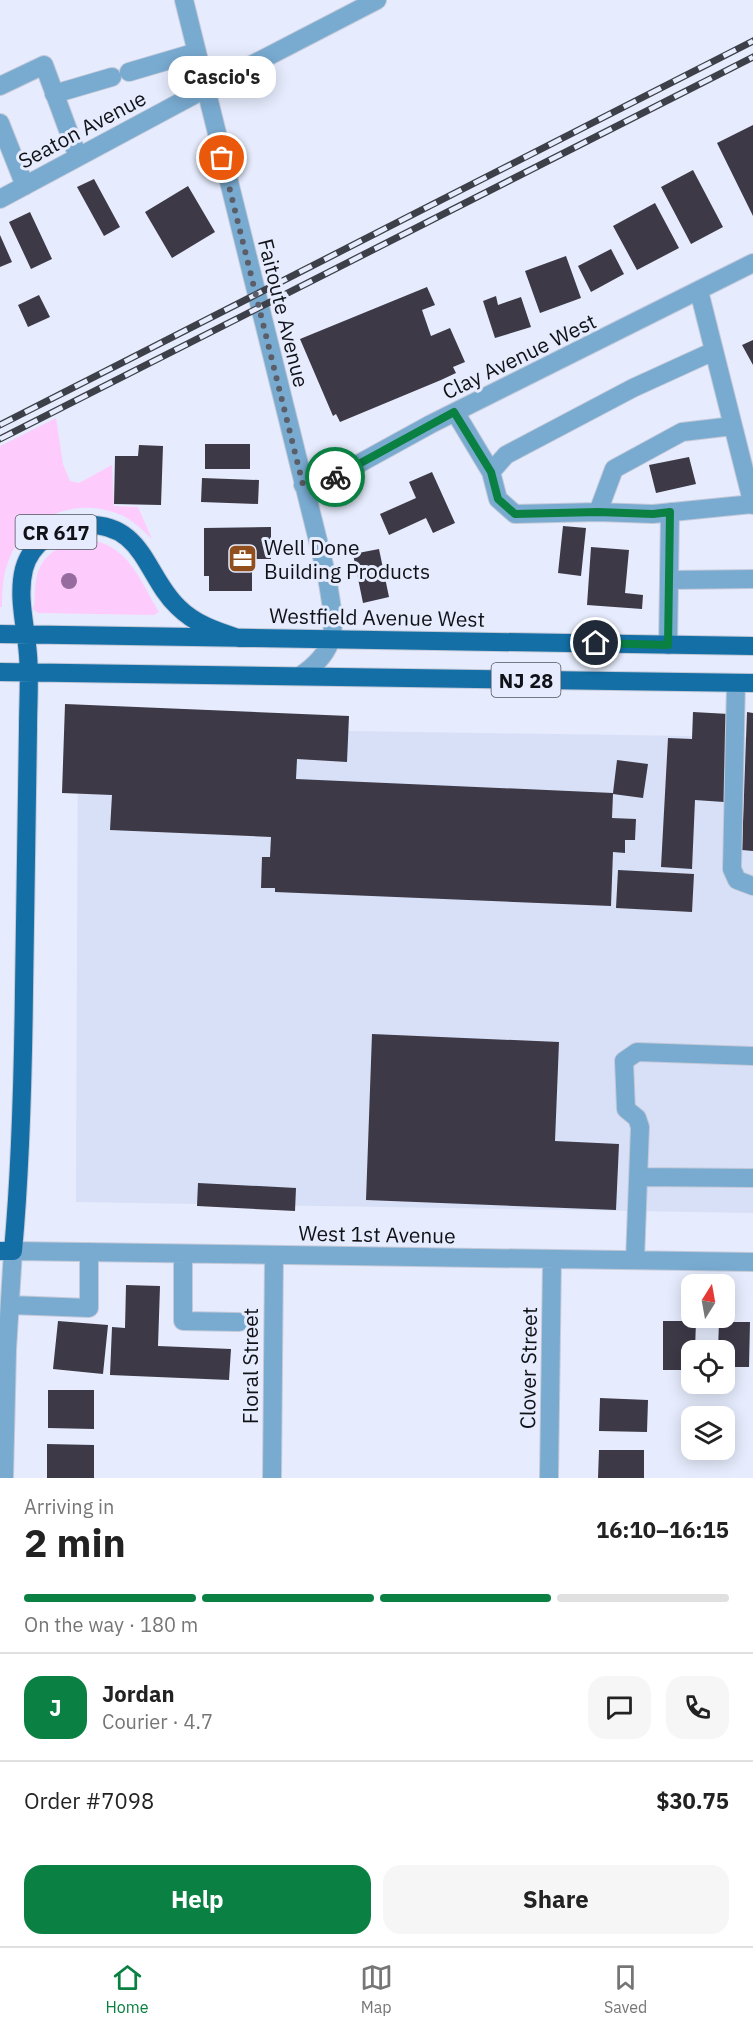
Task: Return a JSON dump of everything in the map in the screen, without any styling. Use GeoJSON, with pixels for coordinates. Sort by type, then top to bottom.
{"type":"FeatureCollection","features":[{"type":"Feature","properties":{"kind":"main road","name":"CR 617"},"geometry":{"type":"LineString","coordinates":[[7,1251],[21,1144],[29,672],[21,593],[27,559],[42,539],[66,527],[82,525],[112,529],[125,536],[146,557],[167,595],[176,606],[200,623],[238,638]]}},
{"type":"Feature","properties":{"kind":"main road","name":"Westfield Avenue West"},"geometry":{"type":"LineString","coordinates":[[0,634],[753,646]]}},
{"type":"Feature","properties":{"kind":"main road","name":"NJ 28"},"geometry":{"type":"LineString","coordinates":[[0,672],[745,683]]}},
{"type":"Feature","properties":{"kind":"street","name":"Faitoute Avenue"},"geometry":{"type":"LineString","coordinates":[[184,0],[327,577],[332,638]]}},
{"type":"Feature","properties":{"kind":"street","name":"Seaton Avenue"},"geometry":{"type":"LineString","coordinates":[[0,199],[377,0]]}},
{"type":"Feature","properties":{"kind":"street"},"geometry":{"type":"LineString","coordinates":[[54,94],[197,52]]}},
{"type":"Feature","properties":{"kind":"street"},"geometry":{"type":"LineString","coordinates":[[0,86],[44,65],[78,157]]}},
{"type":"Feature","properties":{"kind":"street"},"geometry":{"type":"LineString","coordinates":[[0,123],[25,186]]}},
{"type":"Feature","properties":{"kind":"street","name":"Clay Avenue West"},"geometry":{"type":"LineString","coordinates":[[303,485],[340,474],[454,412],[753,263]]}},
{"type":"Feature","properties":{"kind":"street"},"geometry":{"type":"LineString","coordinates":[[454,412],[491,472],[498,499],[515,514],[598,512],[653,514],[753,504],[699,291]]}},
{"type":"Feature","properties":{"kind":"street"},"geometry":{"type":"LineString","coordinates":[[491,472],[506,455],[633,388],[714,351]]}},
{"type":"Feature","properties":{"kind":"street"},"geometry":{"type":"LineString","coordinates":[[598,512],[614,470],[682,432],[733,426]]}},
{"type":"Feature","properties":{"kind":"street"},"geometry":{"type":"LineString","coordinates":[[668,645],[670,512]]}},
{"type":"Feature","properties":{"kind":"street"},"geometry":{"type":"LineString","coordinates":[[669,580],[753,579]]}},
{"type":"Feature","properties":{"kind":"street"},"geometry":{"type":"LineString","coordinates":[[300,676],[316,665],[330,646],[332,638]]}},
{"type":"Feature","properties":{"kind":"street"},"geometry":{"type":"LineString","coordinates":[[745,683],[732,869],[737,880],[753,886]]}},
{"type":"Feature","properties":{"kind":"street"},"geometry":{"type":"LineString","coordinates":[[635,1260],[640,1127],[637,1118],[626,1108],[624,1061],[637,1052],[753,1056]]}},
{"type":"Feature","properties":{"kind":"street"},"geometry":{"type":"LineString","coordinates":[[639,1177],[753,1178]]}},
{"type":"Feature","properties":{"kind":"street"},"geometry":{"type":"LineString","coordinates":[[4,1478],[10,1305],[7,1251]]}},
{"type":"Feature","properties":{"kind":"street","name":"West 1st Avenue"},"geometry":{"type":"LineString","coordinates":[[7,1251],[753,1262]]}},
{"type":"Feature","properties":{"kind":"street"},"geometry":{"type":"LineString","coordinates":[[10,1305],[89,1308],[89,1252]]}},
{"type":"Feature","properties":{"kind":"street"},"geometry":{"type":"LineString","coordinates":[[183,1254],[183,1321],[239,1322]]}},
{"type":"Feature","properties":{"kind":"street","name":"Floral Street"},"geometry":{"type":"LineString","coordinates":[[272,1478],[274,1255]]}},
{"type":"Feature","properties":{"kind":"street","name":"Clover Street"},"geometry":{"type":"LineString","coordinates":[[549,1478],[552,1259]]}},
{"type":"Feature","properties":{"kind":"shaded area"},"geometry":{"type":"Polygon","coordinates":[[[56,418],[63,464],[70,481],[79,483],[112,465],[114,506],[138,507],[152,539],[127,518],[107,510],[90,508],[58,513],[29,530],[18,542],[6,569],[2,607],[0,607],[0,446],[56,418]]]}},
{"type":"Feature","properties":{"kind":"shaded area"},"geometry":{"type":"Polygon","coordinates":[[[87,539],[113,548],[123,556],[139,576],[159,612],[154,615],[38,613],[33,609],[36,580],[48,556],[69,543],[87,539]]]}},
{"type":"Feature","properties":{"kind":"shaded area"},"geometry":{"type":"Polygon","coordinates":[[[78,727],[753,737],[753,1213],[76,1202],[78,727]]]}},
{"type":"Feature","properties":{"kind":"building"},"geometry":{"type":"Polygon","coordinates":[[[753,125],[753,216],[717,143],[753,125]]]}},
{"type":"Feature","properties":{"kind":"building"},"geometry":{"type":"Polygon","coordinates":[[[693,170],[723,227],[691,244],[661,187],[693,170]]]}},
{"type":"Feature","properties":{"kind":"building"},"geometry":{"type":"Polygon","coordinates":[[[94,179],[120,227],[104,236],[77,187],[94,179]]]}},
{"type":"Feature","properties":{"kind":"building"},"geometry":{"type":"Polygon","coordinates":[[[188,186],[215,232],[172,258],[145,212],[188,186]]]}},
{"type":"Feature","properties":{"kind":"building"},"geometry":{"type":"Polygon","coordinates":[[[655,203],[679,248],[637,270],[613,226],[655,203]]]}},
{"type":"Feature","properties":{"kind":"building"},"geometry":{"type":"Polygon","coordinates":[[[30,212],[52,259],[31,269],[9,222],[30,212]]]}},
{"type":"Feature","properties":{"kind":"building"},"geometry":{"type":"Polygon","coordinates":[[[0,235],[12,262],[0,267],[0,235]]]}},
{"type":"Feature","properties":{"kind":"building"},"geometry":{"type":"Polygon","coordinates":[[[611,249],[624,274],[591,292],[578,266],[611,249]]]}},
{"type":"Feature","properties":{"kind":"building"},"geometry":{"type":"Polygon","coordinates":[[[566,256],[581,298],[540,313],[525,271],[566,256]]]}},
{"type":"Feature","properties":{"kind":"building"},"geometry":{"type":"Polygon","coordinates":[[[427,287],[435,305],[422,310],[431,336],[450,328],[465,362],[453,367],[456,373],[340,422],[336,414],[333,416],[300,339],[427,287]]]}},
{"type":"Feature","properties":{"kind":"building"},"geometry":{"type":"Polygon","coordinates":[[[39,295],[50,317],[28,327],[18,305],[39,295]]]}},
{"type":"Feature","properties":{"kind":"building"},"geometry":{"type":"Polygon","coordinates":[[[496,296],[498,305],[521,297],[531,327],[495,338],[483,301],[496,296]]]}},
{"type":"Feature","properties":{"kind":"building"},"geometry":{"type":"Polygon","coordinates":[[[753,340],[753,365],[742,345],[753,340]]]}},
{"type":"Feature","properties":{"kind":"building"},"geometry":{"type":"Polygon","coordinates":[[[205,444],[250,444],[250,469],[205,469],[205,444]]]}},
{"type":"Feature","properties":{"kind":"building"},"geometry":{"type":"Polygon","coordinates":[[[139,445],[163,446],[161,505],[114,504],[115,456],[138,456],[139,445]]]}},
{"type":"Feature","properties":{"kind":"building"},"geometry":{"type":"Polygon","coordinates":[[[689,457],[696,484],[656,493],[649,465],[689,457]]]}},
{"type":"Feature","properties":{"kind":"building"},"geometry":{"type":"Polygon","coordinates":[[[432,472],[455,523],[433,533],[426,518],[389,535],[380,514],[416,498],[409,482],[432,472]]]}},
{"type":"Feature","properties":{"kind":"building"},"geometry":{"type":"Polygon","coordinates":[[[202,478],[259,480],[258,504],[201,502],[202,478]]]}},
{"type":"Feature","properties":{"kind":"building"},"geometry":{"type":"Polygon","coordinates":[[[563,526],[586,528],[581,576],[558,573],[563,526]]]}},
{"type":"Feature","properties":{"kind":"building"},"geometry":{"type":"Polygon","coordinates":[[[271,527],[271,559],[252,559],[252,591],[209,591],[209,576],[204,576],[204,528],[271,527]]]}},
{"type":"Feature","properties":{"kind":"building"},"geometry":{"type":"Polygon","coordinates":[[[591,547],[629,550],[625,593],[643,595],[642,609],[587,605],[591,547]]]}},
{"type":"Feature","properties":{"kind":"building"},"geometry":{"type":"Polygon","coordinates":[[[379,549],[389,597],[363,603],[353,554],[379,549]]]}},
{"type":"Feature","properties":{"kind":"building"},"geometry":{"type":"Polygon","coordinates":[[[65,704],[349,716],[347,762],[297,759],[296,779],[613,793],[617,760],[648,764],[643,798],[613,794],[612,818],[636,819],[635,840],[625,840],[625,853],[613,852],[611,906],[275,892],[275,888],[261,888],[262,857],[270,857],[271,837],[110,830],[112,795],[62,793],[65,704]]]}},
{"type":"Feature","properties":{"kind":"building"},"geometry":{"type":"Polygon","coordinates":[[[693,712],[729,714],[724,802],[695,800],[692,869],[661,867],[668,738],[692,739],[693,712]]]}},
{"type":"Feature","properties":{"kind":"building"},"geometry":{"type":"Polygon","coordinates":[[[747,712],[753,713],[753,851],[742,850],[747,712]]]}},
{"type":"Feature","properties":{"kind":"building"},"geometry":{"type":"Polygon","coordinates":[[[618,870],[694,874],[692,912],[616,908],[618,870]]]}},
{"type":"Feature","properties":{"kind":"building"},"geometry":{"type":"Polygon","coordinates":[[[372,1034],[559,1042],[555,1141],[619,1144],[616,1210],[366,1200],[372,1034]]]}},
{"type":"Feature","properties":{"kind":"building"},"geometry":{"type":"Polygon","coordinates":[[[198,1183],[296,1188],[295,1211],[197,1206],[198,1183]]]}},
{"type":"Feature","properties":{"kind":"building"},"geometry":{"type":"Polygon","coordinates":[[[126,1285],[160,1286],[158,1346],[231,1349],[229,1380],[110,1375],[112,1327],[125,1328],[126,1285]]]}},
{"type":"Feature","properties":{"kind":"building"},"geometry":{"type":"Polygon","coordinates":[[[58,1321],[108,1325],[103,1374],[53,1369],[58,1321]]]}},
{"type":"Feature","properties":{"kind":"building"},"geometry":{"type":"Polygon","coordinates":[[[663,1321],[681,1321],[681,1328],[696,1328],[695,1340],[681,1340],[681,1370],[663,1370],[663,1321]]]}},
{"type":"Feature","properties":{"kind":"building"},"geometry":{"type":"Polygon","coordinates":[[[735,1322],[750,1322],[749,1367],[735,1367],[735,1340],[718,1340],[719,1328],[735,1328],[735,1322]]]}},
{"type":"Feature","properties":{"kind":"building"},"geometry":{"type":"Polygon","coordinates":[[[48,1390],[94,1390],[94,1429],[48,1428],[48,1390]]]}},
{"type":"Feature","properties":{"kind":"building"},"geometry":{"type":"Polygon","coordinates":[[[600,1398],[648,1400],[647,1432],[599,1431],[600,1398]]]}},
{"type":"Feature","properties":{"kind":"building"},"geometry":{"type":"Polygon","coordinates":[[[47,1444],[94,1445],[94,1478],[47,1478],[47,1444]]]}},
{"type":"Feature","properties":{"kind":"building"},"geometry":{"type":"Polygon","coordinates":[[[599,1450],[644,1450],[644,1478],[598,1478],[599,1450]]]}},
{"type":"Feature","properties":{"kind":"railway"},"geometry":{"type":"LineString","coordinates":[[0,425],[753,41]]}},
{"type":"Feature","properties":{"kind":"railway"},"geometry":{"type":"LineString","coordinates":[[0,439],[753,57]]}},
{"type":"Feature","properties":{"kind":"way so far"},"geometry":{"type":"LineString","coordinates":[[222,158],[303,485],[335,477]]}},
{"type":"Feature","properties":{"kind":"place","name":"Cascio's"},"geometry":{"type":"Point","coordinates":[222,158]}},
{"type":"Feature","properties":{"kind":"place","name":"Well Done Building Products"},"geometry":{"type":"Point","coordinates":[243,559]}},
{"type":"Feature","properties":{"kind":"route"},"geometry":{"type":"LineString","coordinates":[[335,477],[454,412],[491,472],[498,499],[515,514],[670,512],[668,645],[596,643]]}}]}
